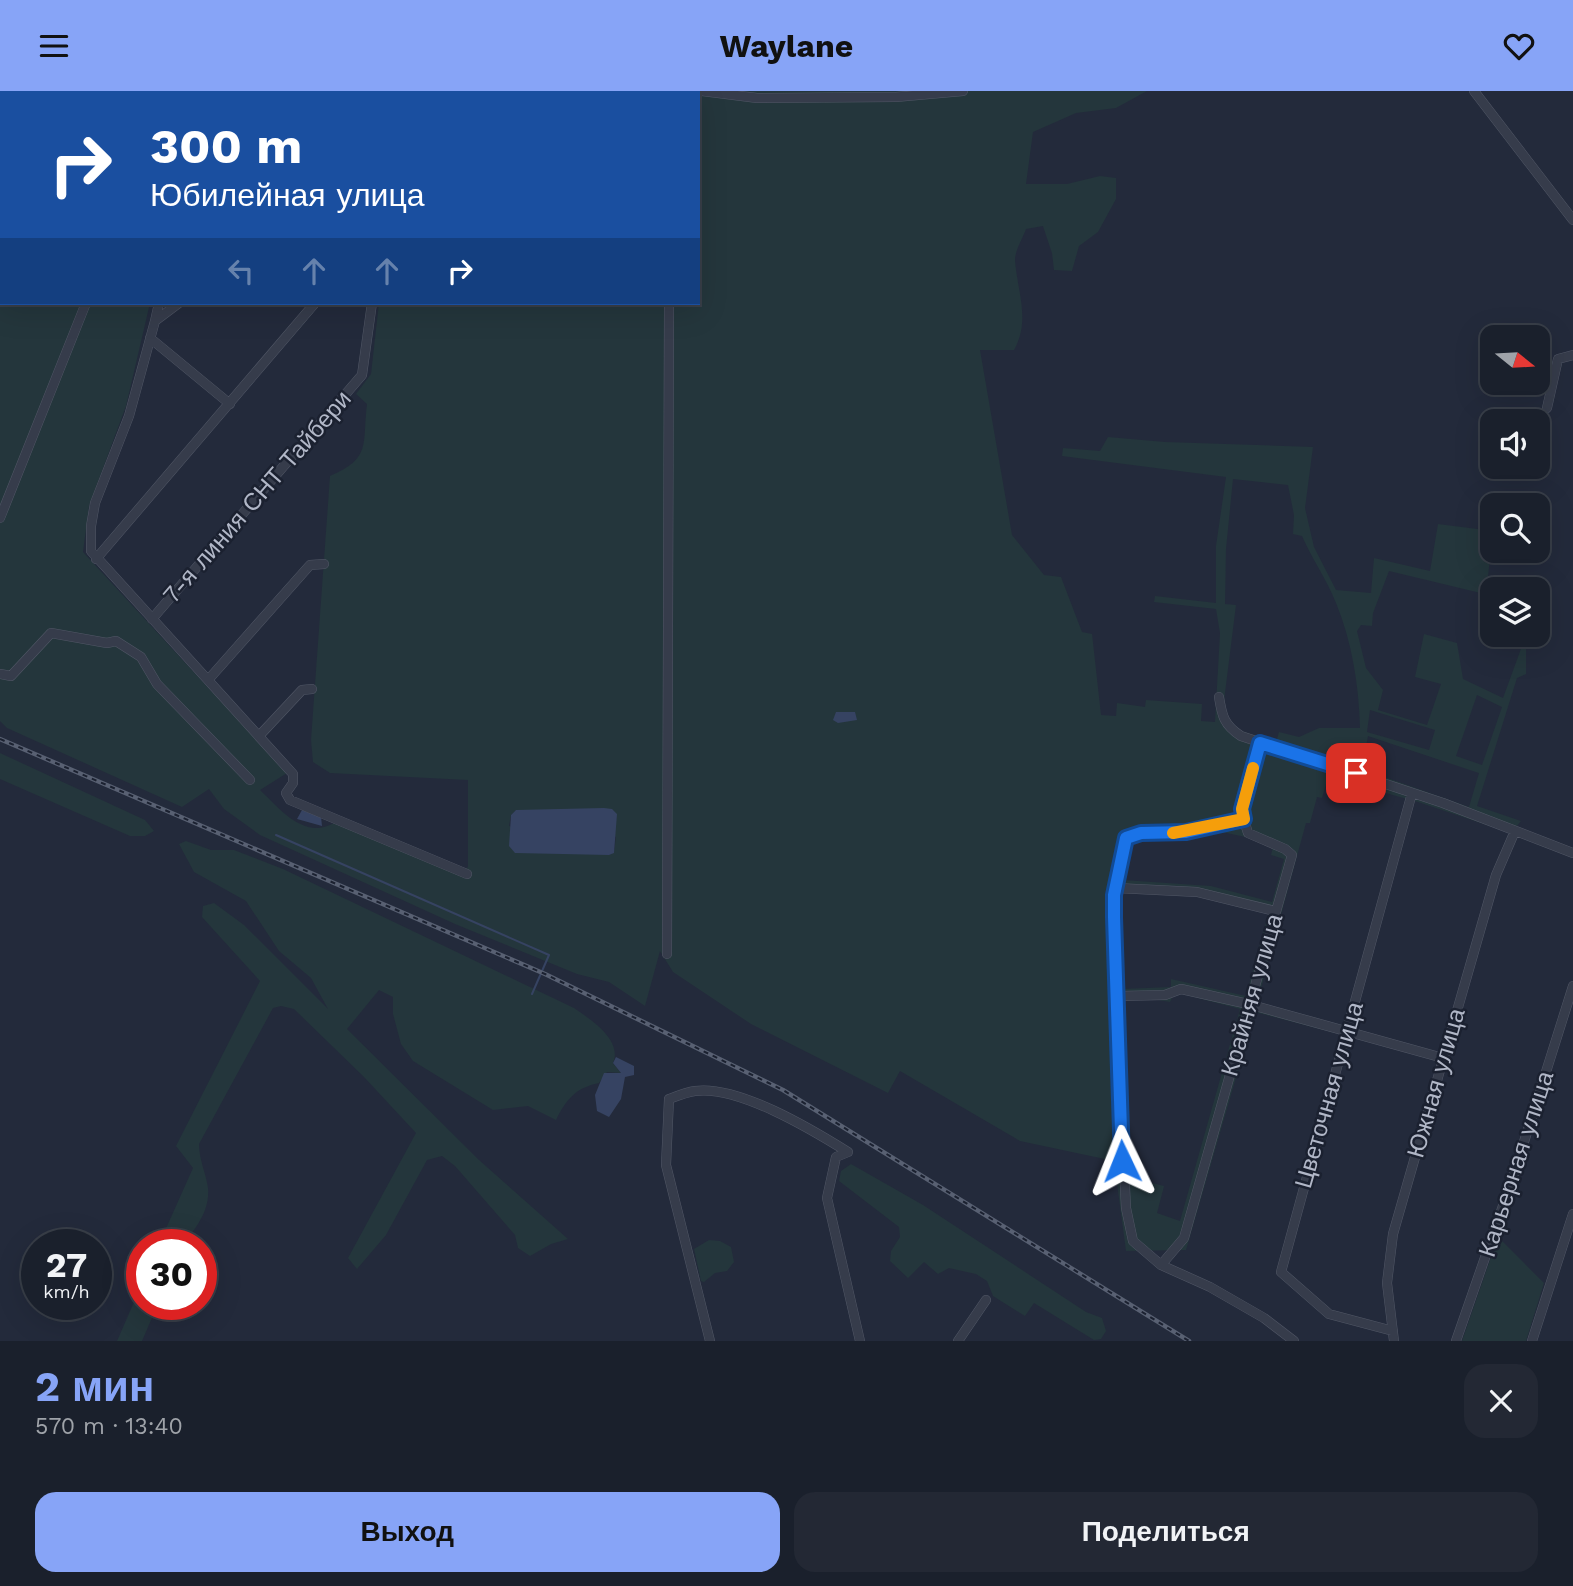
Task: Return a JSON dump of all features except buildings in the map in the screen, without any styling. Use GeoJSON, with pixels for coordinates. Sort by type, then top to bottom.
{"type":"FeatureCollection","features":[{"type":"Feature","properties":{"kind":"street"},"geometry":{"type":"LineString","coordinates":[[702,91],[757,98],[896,97],[963,91]]}},
{"type":"Feature","properties":{"kind":"street"},"geometry":{"type":"LineString","coordinates":[[1475,91],[1573,220]]}},
{"type":"Feature","properties":{"kind":"street"},"geometry":{"type":"LineString","coordinates":[[0,518],[85,305]]}},
{"type":"Feature","properties":{"kind":"street"},"geometry":{"type":"LineString","coordinates":[[159,305],[129,415],[95,503],[91,551],[293,774],[293,783],[286,793],[290,800],[467,874]]}},
{"type":"Feature","properties":{"kind":"street"},"geometry":{"type":"LineString","coordinates":[[155,321],[176,305]]}},
{"type":"Feature","properties":{"kind":"street"},"geometry":{"type":"LineString","coordinates":[[96,559],[313,305]]}},
{"type":"Feature","properties":{"kind":"street","name":"7-я линия СНТ Тайбери"},"geometry":{"type":"LineString","coordinates":[[152,619],[362,376],[367,358],[372,305]]}},
{"type":"Feature","properties":{"kind":"street"},"geometry":{"type":"LineString","coordinates":[[667,954],[669,305]]}},
{"type":"Feature","properties":{"kind":"street"},"geometry":{"type":"LineString","coordinates":[[150,338],[230,404]]}},
{"type":"Feature","properties":{"kind":"street"},"geometry":{"type":"LineString","coordinates":[[1547,408],[1558,359],[1573,355]]}},
{"type":"Feature","properties":{"kind":"street"},"geometry":{"type":"LineString","coordinates":[[208,680],[310,565],[324,564]]}},
{"type":"Feature","properties":{"kind":"street"},"geometry":{"type":"LineString","coordinates":[[0,674],[11,675],[51,633],[122,643],[141,657],[157,684],[250,780]]}},
{"type":"Feature","properties":{"kind":"street"},"geometry":{"type":"LineString","coordinates":[[259,736],[302,689],[312,689]]}},
{"type":"Feature","properties":{"kind":"street"},"geometry":{"type":"LineString","coordinates":[[1219,697],[1227,727],[1260,743],[1412,793],[1573,853]]}},
{"type":"Feature","properties":{"kind":"street"},"geometry":{"type":"LineString","coordinates":[[1260,743],[1242,809],[1244,819],[1186,832],[1141,833],[1126,838],[1116,887],[1116,992],[1125,1208],[1133,1241],[1161,1265],[1221,1293],[1265,1318],[1294,1341]]}},
{"type":"Feature","properties":{"kind":"street","name":"Цветочная улица"},"geometry":{"type":"LineString","coordinates":[[1393,1336],[1329,1314],[1280,1272],[1412,793]]}},
{"type":"Feature","properties":{"kind":"street","name":"Крайняя улица"},"geometry":{"type":"LineString","coordinates":[[1161,1265],[1184,1238],[1292,855],[1285,849],[1248,833],[1244,819]]}},
{"type":"Feature","properties":{"kind":"street","name":"Южная улица"},"geometry":{"type":"LineString","coordinates":[[1393,1336],[1387,1283],[1393,1234],[1496,875],[1516,831]]}},
{"type":"Feature","properties":{"kind":"street"},"geometry":{"type":"LineString","coordinates":[[1116,887],[1197,892],[1275,911]]}},
{"type":"Feature","properties":{"kind":"street","name":"Карьерная улица"},"geometry":{"type":"LineString","coordinates":[[1456,1341],[1512,1180],[1573,986]]}},
{"type":"Feature","properties":{"kind":"street"},"geometry":{"type":"LineString","coordinates":[[1116,992],[1120,996],[1135,997],[1165,995],[1181,989],[1248,1004],[1443,1058]]}},
{"type":"Feature","properties":{"kind":"street"},"geometry":{"type":"LineString","coordinates":[[710,1341],[666,1165],[669,1099],[698,1090],[757,1103],[810,1128],[848,1152],[836,1157],[827,1198],[860,1341]]}},
{"type":"Feature","properties":{"kind":"street"},"geometry":{"type":"LineString","coordinates":[[1532,1341],[1573,1214]]}},
{"type":"Feature","properties":{"kind":"street"},"geometry":{"type":"LineString","coordinates":[[958,1341],[986,1300]]}},
{"type":"Feature","properties":{"kind":"shaded area"},"geometry":{"type":"Polygon","coordinates":[[[700,91],[1147,91],[1116,108],[1076,113],[1033,132],[1026,184],[1067,184],[1100,176],[1116,178],[1116,199],[1098,232],[1079,246],[1072,271],[1054,270],[1052,253],[1043,226],[1026,229],[1015,260],[1022,305],[1019,339],[1014,350],[980,350],[1012,535],[1044,575],[1061,577],[1082,632],[1092,634],[1101,715],[1116,716],[1117,703],[1145,707],[1146,700],[1202,704],[1201,721],[1215,722],[1220,633],[1216,609],[1154,602],[1155,596],[1216,603],[1216,546],[1226,477],[1062,456],[1063,448],[1100,451],[1108,437],[1165,442],[1313,447],[1305,508],[1314,547],[1336,590],[1371,593],[1374,558],[1430,571],[1438,524],[1480,529],[1480,563],[1489,563],[1488,577],[1480,577],[1480,593],[1389,571],[1373,613],[1372,626],[1361,625],[1357,631],[1366,668],[1383,690],[1378,710],[1427,725],[1441,684],[1415,677],[1424,634],[1457,643],[1463,679],[1503,698],[1522,647],[1526,647],[1526,674],[1517,678],[1477,806],[1521,821],[1511,833],[1418,802],[1328,777],[1322,798],[1317,797],[1310,823],[1306,823],[1257,1003],[1340,1026],[1339,1034],[1255,1012],[1186,1250],[1126,1251],[1114,1161],[1020,1141],[900,1071],[888,1093],[751,1024],[673,972],[660,951],[645,1006],[609,982],[577,974],[455,924],[260,835],[224,809],[209,789],[182,807],[7,728],[0,721],[0,305],[150,305],[126,406],[89,506],[83,552],[287,773],[260,790],[284,813],[313,828],[334,823],[460,875],[468,867],[468,780],[330,773],[313,762],[311,740],[330,476],[353,463],[362,449],[367,404],[356,394],[371,374],[379,305],[700,305],[700,91]],[[1233,479],[1226,549],[1225,604],[1236,605],[1223,709],[1235,729],[1276,742],[1279,732],[1299,737],[1319,728],[1360,728],[1356,680],[1342,618],[1302,536],[1293,534],[1294,515],[1288,485],[1233,479]],[[1477,695],[1456,756],[1482,765],[1502,707],[1477,695]],[[1370,710],[1367,732],[1429,750],[1435,730],[1370,710]],[[1368,736],[1362,769],[1469,807],[1479,773],[1368,736]],[[516,810],[511,815],[509,826],[609,855],[614,852],[616,837],[516,810]],[[1217,831],[1136,837],[1124,864],[1123,880],[1211,886],[1272,902],[1284,859],[1271,855],[1274,843],[1217,831]],[[1121,889],[1119,922],[1122,989],[1171,987],[1171,979],[1246,996],[1269,911],[1211,894],[1121,889]],[[1175,992],[1170,1002],[1152,999],[1123,1000],[1129,1177],[1164,1186],[1157,1213],[1180,1221],[1240,1009],[1175,992]]]}},
{"type":"Feature","properties":{"kind":"shaded area"},"geometry":{"type":"Polygon","coordinates":[[[0,753],[145,820],[154,831],[145,836],[130,836],[0,779],[0,753]]]}},
{"type":"Feature","properties":{"kind":"shaded area"},"geometry":{"type":"Polygon","coordinates":[[[186,841],[211,850],[234,850],[283,869],[574,1008],[603,1031],[613,1046],[613,1063],[621,1073],[607,1072],[599,1083],[578,1091],[568,1100],[556,1120],[528,1106],[493,1110],[413,1061],[401,1044],[393,1014],[393,997],[379,990],[347,1029],[479,1160],[568,1239],[551,1244],[530,1256],[518,1248],[515,1235],[455,1166],[442,1156],[427,1160],[386,1235],[357,1269],[348,1258],[416,1133],[364,1077],[294,1009],[281,1006],[273,1008],[199,1144],[208,1188],[207,1204],[201,1218],[194,1229],[166,1229],[193,1168],[176,1146],[260,981],[202,917],[203,906],[214,903],[244,925],[328,1009],[311,978],[279,951],[246,901],[194,872],[179,844],[186,841]]]}},
{"type":"Feature","properties":{"kind":"shaded area"},"geometry":{"type":"Polygon","coordinates":[[[851,1164],[923,1205],[1086,1312],[1102,1318],[1106,1331],[1101,1339],[1094,1340],[1034,1303],[1025,1316],[993,1296],[987,1281],[976,1274],[949,1268],[938,1274],[924,1262],[908,1278],[890,1261],[891,1251],[900,1237],[899,1227],[839,1181],[841,1171],[851,1164]]]}},
{"type":"Feature","properties":{"kind":"shaded area"},"geometry":{"type":"Polygon","coordinates":[[[1498,1237],[1544,1283],[1526,1341],[1462,1341],[1498,1237]]]}},
{"type":"Feature","properties":{"kind":"shaded area"},"geometry":{"type":"Polygon","coordinates":[[[709,1240],[720,1241],[731,1247],[734,1262],[727,1271],[715,1273],[704,1282],[701,1281],[694,1249],[709,1240]]]}},
{"type":"Feature","properties":{"kind":"shaded area"},"geometry":{"type":"Polygon","coordinates":[[[126,1320],[151,1320],[142,1341],[117,1341],[126,1320]]]}},
{"type":"Feature","properties":{"kind":"water"},"geometry":{"type":"Polygon","coordinates":[[[836,712],[855,712],[857,720],[838,723],[833,720],[836,712]]]}},
{"type":"Feature","properties":{"kind":"water"},"geometry":{"type":"Polygon","coordinates":[[[612,809],[617,814],[614,853],[609,855],[515,853],[509,846],[511,815],[516,810],[612,809]]]}},
{"type":"Feature","properties":{"kind":"water"},"geometry":{"type":"Polygon","coordinates":[[[302,810],[321,817],[322,826],[297,819],[302,810]]]}},
{"type":"Feature","properties":{"kind":"water"},"geometry":{"type":"Polygon","coordinates":[[[616,1057],[634,1066],[634,1075],[625,1077],[621,1099],[609,1117],[597,1111],[595,1095],[604,1073],[621,1073],[613,1063],[616,1057]]]}},
{"type":"Feature","properties":{"kind":"waterway"},"geometry":{"type":"LineString","coordinates":[[276,835],[549,955],[532,994]]}},
{"type":"Feature","properties":{"kind":"railway"},"geometry":{"type":"LineString","coordinates":[[0,739],[545,974],[783,1090],[1189,1341]]}},
{"type":"Feature","properties":{"kind":"slow traffic"},"geometry":{"type":"LineString","coordinates":[[1173,833],[1244,819],[1242,809],[1253,768]]}},
{"type":"Feature","properties":{"kind":"route"},"geometry":{"type":"LineString","coordinates":[[1122,1161],[1114,895],[1126,838],[1141,833],[1186,832],[1244,819],[1242,809],[1260,743],[1303,754],[1356,773]]}}]}
